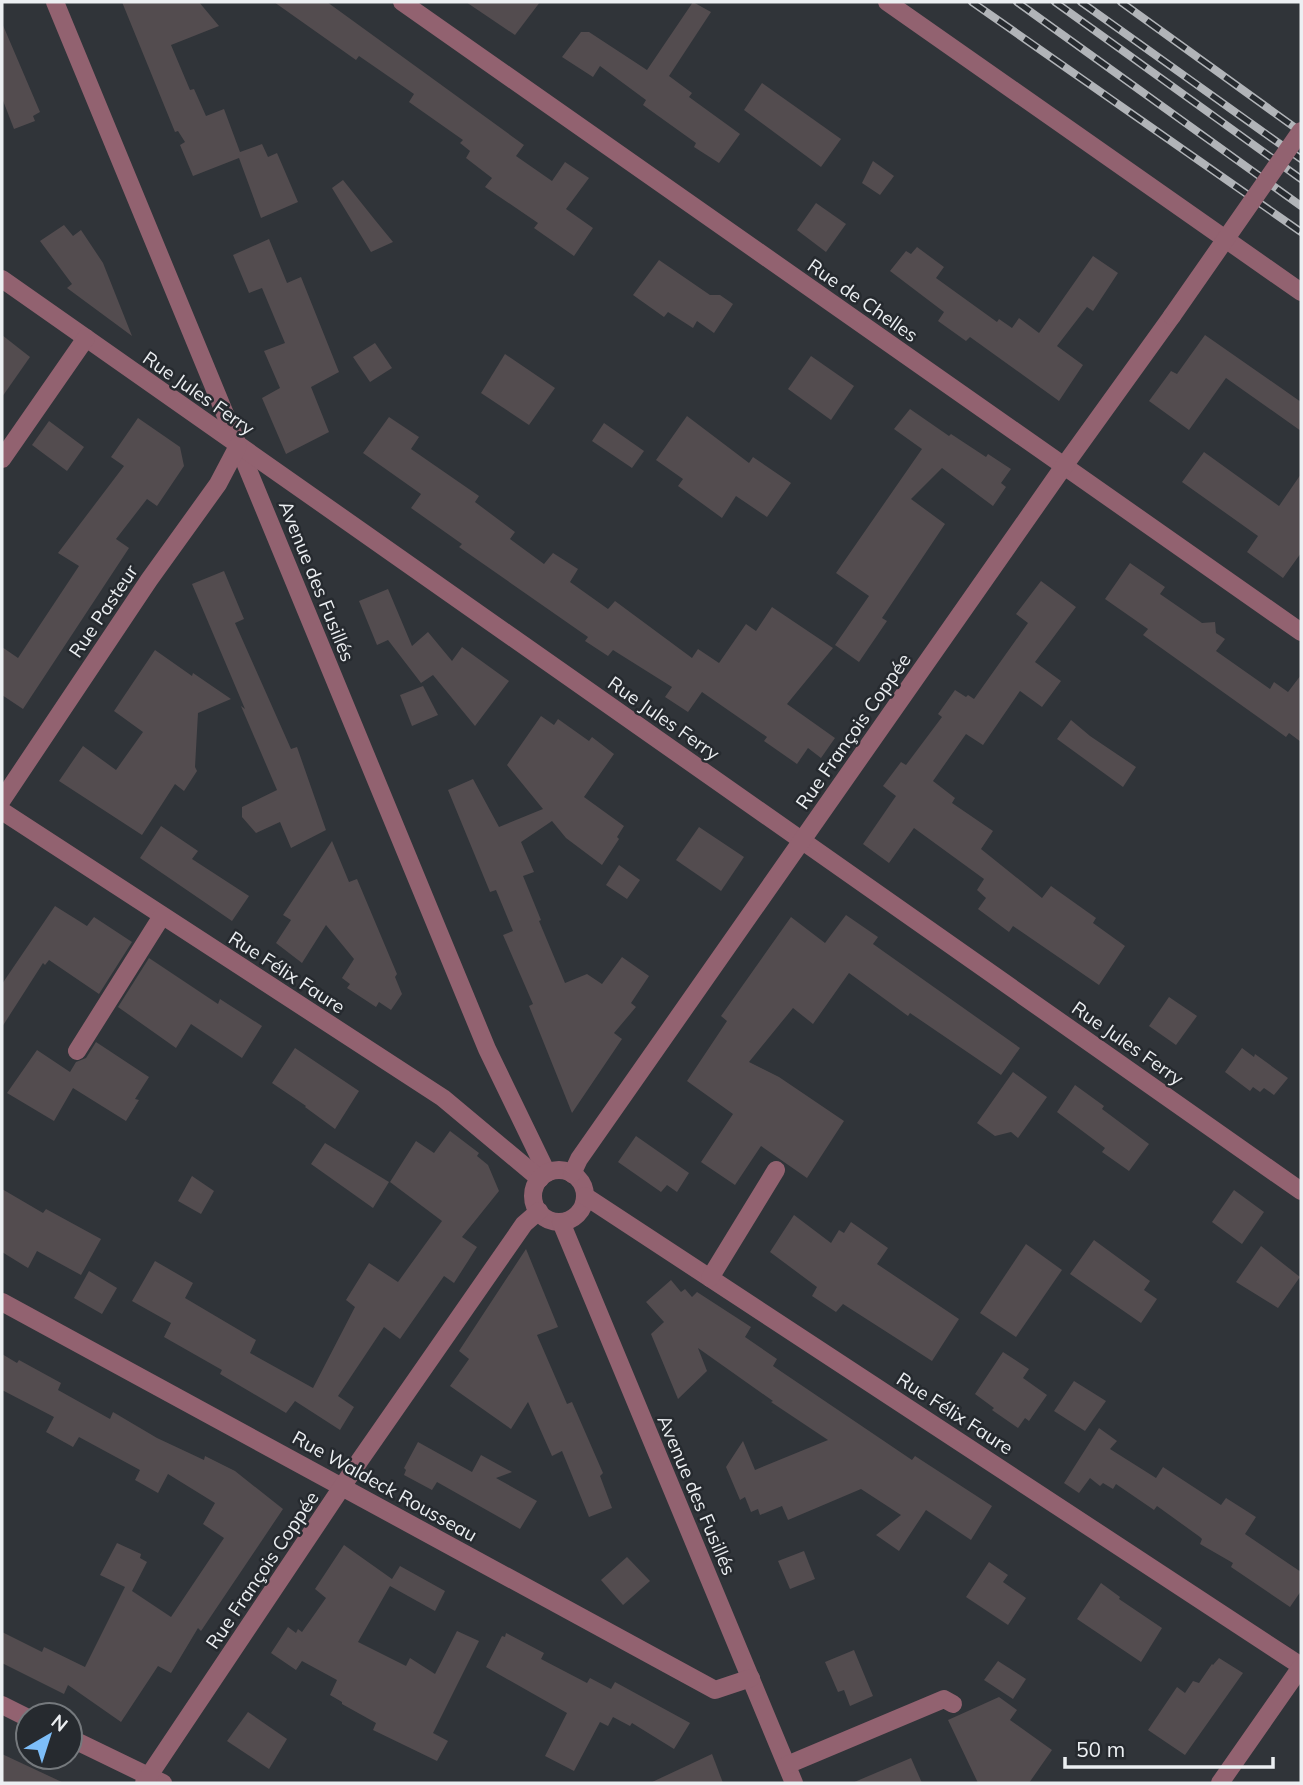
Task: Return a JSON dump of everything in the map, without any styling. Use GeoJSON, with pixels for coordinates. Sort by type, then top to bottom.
{"type":"FeatureCollection","features":[{"type":"Feature","properties":{"kind":"street","name":"Avenue des Fusillés"},"geometry":{"type":"LineString","coordinates":[[55,2],[487,1049],[544,1176]]}},
{"type":"Feature","properties":{"kind":"street","name":"Rue de Chelles"},"geometry":{"type":"LineString","coordinates":[[402,2],[1301,632]]}},
{"type":"Feature","properties":{"kind":"street"},"geometry":{"type":"LineString","coordinates":[[887,2],[1301,292]]}},
{"type":"Feature","properties":{"kind":"street","name":"Rue François Coppée"},"geometry":{"type":"LineString","coordinates":[[572,1174],[579,1159],[1301,131]]}},
{"type":"Feature","properties":{"kind":"street","name":"Rue Jules Ferry"},"geometry":{"type":"LineString","coordinates":[[2,279],[1301,1191]]}},
{"type":"Feature","properties":{"kind":"street"},"geometry":{"type":"LineString","coordinates":[[2,460],[86,338]]}},
{"type":"Feature","properties":{"kind":"street","name":"Rue Pasteur"},"geometry":{"type":"LineString","coordinates":[[2,800],[149,580],[218,484],[238,446]]}},
{"type":"Feature","properties":{"kind":"street","name":"Rue Félix Faure"},"geometry":{"type":"LineString","coordinates":[[2,811],[443,1098],[544,1176]]}},
{"type":"Feature","properties":{"kind":"street"},"geometry":{"type":"LineString","coordinates":[[77,1051],[162,916]]}},
{"type":"Feature","properties":{"kind":"street"},"geometry":{"type":"LineString","coordinates":[[555,1170],[572,1174],[582,1183],[585,1196],[581,1211],[561,1222],[545,1217],[539,1211],[534,1195],[544,1176],[555,1170]]}},
{"type":"Feature","properties":{"kind":"street"},"geometry":{"type":"LineString","coordinates":[[710,1278],[776,1170]]}},
{"type":"Feature","properties":{"kind":"street","name":"Rue Félix Faure"},"geometry":{"type":"LineString","coordinates":[[585,1196],[1301,1666]]}},
{"type":"Feature","properties":{"kind":"street","name":"Rue François Coppée"},"geometry":{"type":"LineString","coordinates":[[152,1781],[342,1488],[524,1224],[539,1211]]}},
{"type":"Feature","properties":{"kind":"street","name":"Avenue des Fusillés"},"geometry":{"type":"LineString","coordinates":[[561,1222],[794,1783]]}},
{"type":"Feature","properties":{"kind":"street","name":"Rue Waldeck Rousseau"},"geometry":{"type":"LineString","coordinates":[[2,1302],[715,1690],[751,1678]]}},
{"type":"Feature","properties":{"kind":"street"},"geometry":{"type":"LineString","coordinates":[[1220,1783],[1301,1666]]}},
{"type":"Feature","properties":{"kind":"street"},"geometry":{"type":"LineString","coordinates":[[786,1765],[944,1699],[953,1704]]}},
{"type":"Feature","properties":{"kind":"street"},"geometry":{"type":"LineString","coordinates":[[84,1745],[152,1781]]}},
{"type":"Feature","properties":{"kind":"building"},"geometry":{"type":"Polygon","coordinates":[[[122,2],[199,2],[219,26],[171,45],[190,90],[194,89],[206,116],[224,109],[240,152],[262,144],[268,157],[277,153],[298,202],[261,218],[239,158],[193,176],[180,145],[185,142],[178,131],[175,132],[122,2]]]}},
{"type":"Feature","properties":{"kind":"building"},"geometry":{"type":"Polygon","coordinates":[[[274,2],[327,2],[524,145],[516,156],[552,181],[565,162],[589,178],[566,209],[593,228],[574,256],[534,228],[538,223],[485,187],[492,178],[466,158],[470,151],[460,143],[463,140],[409,102],[414,94],[359,56],[356,60],[274,2]]]}},
{"type":"Feature","properties":{"kind":"building"},"geometry":{"type":"Polygon","coordinates":[[[466,2],[540,2],[515,35],[466,2]]]}},
{"type":"Feature","properties":{"kind":"building"},"geometry":{"type":"Polygon","coordinates":[[[693,2],[711,12],[669,76],[692,93],[689,97],[740,134],[719,163],[694,147],[696,143],[643,105],[646,100],[600,66],[593,77],[562,57],[581,32],[589,32],[647,70],[693,2]]]}},
{"type":"Feature","properties":{"kind":"building"},"geometry":{"type":"Polygon","coordinates":[[[2,23],[40,112],[33,116],[35,121],[14,129],[2,98],[2,23]]]}},
{"type":"Feature","properties":{"kind":"building"},"geometry":{"type":"Polygon","coordinates":[[[762,83],[841,139],[821,167],[744,110],[762,83]]]}},
{"type":"Feature","properties":{"kind":"building"},"geometry":{"type":"Polygon","coordinates":[[[873,161],[894,176],[880,195],[862,183],[873,161]]]}},
{"type":"Feature","properties":{"kind":"building"},"geometry":{"type":"Polygon","coordinates":[[[343,180],[393,242],[371,252],[332,188],[343,180]]]}},
{"type":"Feature","properties":{"kind":"building"},"geometry":{"type":"Polygon","coordinates":[[[816,203],[846,224],[826,252],[797,230],[816,203]]]}},
{"type":"Feature","properties":{"kind":"building"},"geometry":{"type":"Polygon","coordinates":[[[64,225],[73,236],[81,230],[103,263],[132,336],[67,288],[72,284],[40,241],[64,225]]]}},
{"type":"Feature","properties":{"kind":"building"},"geometry":{"type":"Polygon","coordinates":[[[269,239],[287,283],[301,277],[339,372],[311,387],[329,432],[286,454],[262,398],[280,388],[264,351],[285,343],[262,288],[249,293],[233,255],[269,239]]]}},
{"type":"Feature","properties":{"kind":"building"},"geometry":{"type":"Polygon","coordinates":[[[917,247],[944,267],[936,278],[997,322],[999,319],[1012,328],[1019,318],[1039,333],[1093,256],[1118,273],[1093,311],[1087,307],[1057,346],[1083,365],[1059,401],[970,337],[966,341],[938,321],[944,312],[890,271],[906,251],[911,254],[917,247]]]}},
{"type":"Feature","properties":{"kind":"building"},"geometry":{"type":"Polygon","coordinates":[[[659,260],[710,295],[720,295],[733,304],[714,333],[697,321],[693,328],[668,312],[664,317],[633,295],[659,260]]]}},
{"type":"Feature","properties":{"kind":"building"},"geometry":{"type":"Polygon","coordinates":[[[2,335],[30,357],[2,397],[2,335]]]}},
{"type":"Feature","properties":{"kind":"building"},"geometry":{"type":"Polygon","coordinates":[[[1205,335],[1301,402],[1301,431],[1226,378],[1189,430],[1149,401],[1171,371],[1177,374],[1205,335]]]}},
{"type":"Feature","properties":{"kind":"building"},"geometry":{"type":"Polygon","coordinates":[[[375,343],[392,368],[370,382],[353,357],[375,343]]]}},
{"type":"Feature","properties":{"kind":"building"},"geometry":{"type":"Polygon","coordinates":[[[505,354],[555,388],[529,425],[481,393],[505,354]]]}},
{"type":"Feature","properties":{"kind":"building"},"geometry":{"type":"Polygon","coordinates":[[[811,356],[854,386],[831,420],[788,389],[811,356]]]}},
{"type":"Feature","properties":{"kind":"building"},"geometry":{"type":"Polygon","coordinates":[[[910,409],[949,436],[951,434],[986,457],[988,454],[1011,469],[1001,483],[1006,487],[993,506],[942,468],[911,499],[945,524],[882,618],[887,621],[859,662],[835,645],[869,596],[836,573],[922,449],[894,429],[910,409]]]}},
{"type":"Feature","properties":{"kind":"building"},"geometry":{"type":"Polygon","coordinates":[[[687,416],[749,463],[753,457],[791,483],[767,517],[736,496],[722,518],[678,486],[683,479],[656,460],[687,416]]]}},
{"type":"Feature","properties":{"kind":"building"},"geometry":{"type":"Polygon","coordinates":[[[389,417],[419,437],[411,449],[479,496],[475,502],[515,532],[510,539],[544,564],[553,553],[578,569],[570,582],[608,609],[615,601],[692,658],[698,649],[719,663],[746,624],[756,631],[772,607],[833,648],[787,704],[835,738],[821,758],[808,748],[797,764],[764,741],[767,737],[702,692],[688,712],[665,697],[672,687],[613,650],[608,656],[585,641],[588,637],[459,547],[462,544],[411,508],[421,494],[363,453],[389,417]]]}},
{"type":"Feature","properties":{"kind":"building"},"geometry":{"type":"Polygon","coordinates":[[[138,418],[180,447],[184,466],[157,506],[147,499],[116,539],[129,548],[23,709],[2,695],[2,647],[18,658],[79,566],[58,553],[124,466],[111,457],[138,418]]]}},
{"type":"Feature","properties":{"kind":"building"},"geometry":{"type":"Polygon","coordinates":[[[49,421],[84,447],[67,471],[32,445],[49,421]]]}},
{"type":"Feature","properties":{"kind":"building"},"geometry":{"type":"Polygon","coordinates":[[[604,423],[644,451],[632,468],[592,441],[604,423]]]}},
{"type":"Feature","properties":{"kind":"building"},"geometry":{"type":"Polygon","coordinates":[[[1204,452],[1279,506],[1301,474],[1301,553],[1283,578],[1247,552],[1258,536],[1182,482],[1204,452]]]}},
{"type":"Feature","properties":{"kind":"building"},"geometry":{"type":"Polygon","coordinates":[[[1130,563],[1165,587],[1160,594],[1202,623],[1215,622],[1216,633],[1225,639],[1216,651],[1270,689],[1274,682],[1288,692],[1301,675],[1301,742],[1289,733],[1286,737],[1143,635],[1148,629],[1105,599],[1130,563]]]}},
{"type":"Feature","properties":{"kind":"building"},"geometry":{"type":"Polygon","coordinates":[[[224,571],[244,619],[235,623],[291,749],[297,747],[326,830],[291,848],[280,822],[256,833],[242,817],[242,807],[277,790],[192,584],[224,571]]]}},
{"type":"Feature","properties":{"kind":"building"},"geometry":{"type":"Polygon","coordinates":[[[1041,581],[1076,607],[1035,662],[1061,681],[1042,707],[1020,691],[983,745],[966,734],[933,781],[955,798],[952,803],[993,831],[981,849],[1042,898],[1051,886],[1096,918],[1093,923],[1125,946],[1099,985],[1013,926],[1009,932],[978,909],[986,898],[977,890],[984,879],[914,828],[889,863],[863,844],[896,796],[883,786],[901,762],[906,765],[942,717],[938,714],[955,690],[974,699],[1028,623],[1016,614],[1041,581]]]}},
{"type":"Feature","properties":{"kind":"building"},"geometry":{"type":"Polygon","coordinates":[[[388,589],[412,646],[428,632],[452,661],[462,647],[509,681],[475,726],[433,675],[421,683],[388,640],[377,645],[359,601],[388,589]]]}},
{"type":"Feature","properties":{"kind":"building"},"geometry":{"type":"Polygon","coordinates":[[[155,650],[231,699],[198,713],[197,771],[184,791],[175,784],[142,835],[59,781],[83,746],[116,770],[143,732],[114,711],[155,650]]]}},
{"type":"Feature","properties":{"kind":"building"},"geometry":{"type":"Polygon","coordinates":[[[423,686],[438,715],[412,726],[400,695],[423,686]]]}},
{"type":"Feature","properties":{"kind":"building"},"geometry":{"type":"Polygon","coordinates":[[[541,716],[554,725],[558,719],[589,741],[592,737],[614,754],[584,797],[624,826],[602,865],[566,838],[552,821],[521,842],[534,872],[523,876],[541,920],[539,921],[565,983],[587,974],[602,984],[622,957],[649,976],[631,1003],[636,1007],[614,1033],[622,1039],[572,1113],[529,1006],[533,1004],[503,935],[513,931],[496,890],[490,892],[448,790],[473,779],[499,827],[543,809],[507,765],[541,716]]]}},
{"type":"Feature","properties":{"kind":"building"},"geometry":{"type":"Polygon","coordinates":[[[1071,720],[1136,767],[1123,787],[1057,739],[1071,720]]]}},
{"type":"Feature","properties":{"kind":"building"},"geometry":{"type":"Polygon","coordinates":[[[161,826],[198,851],[192,859],[249,896],[232,921],[140,858],[161,826]]]}},
{"type":"Feature","properties":{"kind":"building"},"geometry":{"type":"Polygon","coordinates":[[[699,827],[744,857],[721,891],[676,860],[699,827]]]}},
{"type":"Feature","properties":{"kind":"building"},"geometry":{"type":"Polygon","coordinates":[[[332,841],[349,882],[357,879],[397,974],[395,977],[402,994],[391,1010],[379,1002],[376,1007],[347,988],[350,984],[342,978],[354,959],[326,925],[302,963],[276,943],[291,920],[283,915],[332,841]]]}},
{"type":"Feature","properties":{"kind":"building"},"geometry":{"type":"Polygon","coordinates":[[[619,865],[640,880],[627,899],[606,885],[619,865]]]}},
{"type":"Feature","properties":{"kind":"building"},"geometry":{"type":"Polygon","coordinates":[[[55,906],[87,926],[94,917],[132,942],[99,994],[49,960],[45,965],[43,963],[2,1027],[2,984],[55,906]]]}},
{"type":"Feature","properties":{"kind":"building"},"geometry":{"type":"Polygon","coordinates":[[[846,915],[878,937],[873,944],[1020,1048],[1001,1075],[910,1013],[908,1016],[849,973],[813,1024],[793,1008],[749,1062],[779,1077],[844,1121],[807,1178],[761,1146],[735,1185],[701,1162],[733,1114],[687,1081],[727,1021],[721,1016],[791,917],[825,943],[846,915]]]}},
{"type":"Feature","properties":{"kind":"building"},"geometry":{"type":"Polygon","coordinates":[[[149,958],[218,1004],[220,999],[262,1026],[242,1058],[191,1024],[176,1048],[118,1007],[149,958]]]}},
{"type":"Feature","properties":{"kind":"building"},"geometry":{"type":"Polygon","coordinates":[[[1169,997],[1197,1016],[1176,1045],[1149,1026],[1169,997]]]}},
{"type":"Feature","properties":{"kind":"building"},"geometry":{"type":"Polygon","coordinates":[[[96,1042],[149,1077],[135,1099],[139,1100],[126,1121],[73,1088],[54,1121],[7,1093],[37,1050],[70,1072],[76,1062],[86,1058],[96,1042]]]}},
{"type":"Feature","properties":{"kind":"building"},"geometry":{"type":"Polygon","coordinates":[[[295,1048],[359,1091],[335,1129],[272,1083],[295,1048]]]}},
{"type":"Feature","properties":{"kind":"building"},"geometry":{"type":"Polygon","coordinates":[[[1242,1048],[1288,1078],[1274,1095],[1264,1088],[1260,1092],[1253,1087],[1250,1091],[1225,1072],[1242,1048]]]}},
{"type":"Feature","properties":{"kind":"building"},"geometry":{"type":"Polygon","coordinates":[[[1013,1072],[1047,1097],[1018,1138],[1011,1132],[995,1136],[977,1123],[1013,1072]]]}},
{"type":"Feature","properties":{"kind":"building"},"geometry":{"type":"Polygon","coordinates":[[[1075,1085],[1149,1144],[1129,1171],[1102,1152],[1105,1148],[1057,1112],[1075,1085]]]}},
{"type":"Feature","properties":{"kind":"building"},"geometry":{"type":"Polygon","coordinates":[[[450,1131],[479,1153],[477,1156],[488,1165],[499,1191],[462,1237],[477,1247],[454,1283],[444,1276],[400,1339],[384,1327],[338,1396],[354,1407],[340,1430],[295,1401],[286,1413],[220,1374],[222,1370],[164,1337],[171,1323],[132,1301],[155,1261],[193,1283],[185,1298],[256,1340],[250,1353],[313,1388],[355,1307],[346,1300],[369,1263],[398,1282],[442,1221],[390,1182],[416,1141],[434,1153],[450,1131]]]}},
{"type":"Feature","properties":{"kind":"building"},"geometry":{"type":"Polygon","coordinates":[[[636,1136],[689,1173],[677,1192],[667,1185],[661,1192],[618,1162],[636,1136]]]}},
{"type":"Feature","properties":{"kind":"building"},"geometry":{"type":"Polygon","coordinates":[[[325,1143],[389,1182],[373,1208],[311,1164],[325,1143]]]}},
{"type":"Feature","properties":{"kind":"building"},"geometry":{"type":"Polygon","coordinates":[[[192,1176],[214,1191],[201,1214],[178,1201],[192,1176]]]}},
{"type":"Feature","properties":{"kind":"building"},"geometry":{"type":"Polygon","coordinates":[[[2,1189],[43,1213],[46,1209],[101,1239],[81,1275],[37,1251],[28,1268],[2,1252],[2,1189]]]}},
{"type":"Feature","properties":{"kind":"building"},"geometry":{"type":"Polygon","coordinates":[[[1234,1190],[1264,1212],[1242,1244],[1212,1222],[1234,1190]]]}},
{"type":"Feature","properties":{"kind":"building"},"geometry":{"type":"Polygon","coordinates":[[[794,1215],[831,1243],[839,1230],[844,1233],[851,1222],[888,1248],[877,1264],[959,1319],[932,1361],[843,1304],[836,1312],[812,1296],[817,1287],[770,1252],[794,1215]]]}},
{"type":"Feature","properties":{"kind":"building"},"geometry":{"type":"Polygon","coordinates":[[[1094,1240],[1150,1281],[1144,1290],[1157,1299],[1141,1323],[1070,1274],[1094,1240]]]}},
{"type":"Feature","properties":{"kind":"building"},"geometry":{"type":"Polygon","coordinates":[[[1026,1244],[1062,1270],[1016,1337],[980,1313],[1026,1244]]]}},
{"type":"Feature","properties":{"kind":"building"},"geometry":{"type":"Polygon","coordinates":[[[1261,1246],[1300,1277],[1278,1308],[1236,1282],[1261,1246]]]}},
{"type":"Feature","properties":{"kind":"building"},"geometry":{"type":"Polygon","coordinates":[[[526,1249],[558,1327],[537,1335],[567,1404],[572,1402],[603,1473],[600,1476],[612,1508],[589,1517],[562,1451],[552,1456],[528,1402],[511,1429],[450,1386],[469,1359],[459,1351],[526,1249]]]}},
{"type":"Feature","properties":{"kind":"building"},"geometry":{"type":"Polygon","coordinates":[[[89,1271],[117,1288],[102,1314],[74,1298],[89,1271]]]}},
{"type":"Feature","properties":{"kind":"building"},"geometry":{"type":"Polygon","coordinates":[[[671,1280],[681,1292],[685,1289],[692,1297],[697,1292],[751,1327],[745,1337],[777,1359],[773,1366],[912,1460],[915,1456],[992,1506],[971,1540],[926,1510],[899,1551],[876,1535],[901,1515],[861,1489],[788,1520],[782,1506],[760,1515],[758,1509],[751,1512],[745,1497],[740,1500],[726,1467],[743,1441],[755,1470],[828,1440],[698,1348],[707,1371],[678,1399],[651,1334],[664,1322],[646,1302],[671,1280]]]}},
{"type":"Feature","properties":{"kind":"building"},"geometry":{"type":"Polygon","coordinates":[[[1003,1352],[1029,1369],[1023,1378],[1047,1395],[1029,1421],[1025,1418],[1018,1428],[975,1394],[1003,1352]]]}},
{"type":"Feature","properties":{"kind":"building"},"geometry":{"type":"Polygon","coordinates":[[[2,1354],[17,1363],[19,1360],[61,1383],[58,1390],[110,1419],[113,1412],[157,1438],[204,1460],[205,1456],[235,1471],[283,1509],[201,1631],[198,1628],[171,1673],[158,1666],[121,1722],[68,1685],[64,1694],[2,1663],[2,1632],[42,1652],[44,1647],[85,1667],[125,1587],[100,1575],[117,1543],[141,1554],[140,1558],[147,1562],[132,1591],[171,1617],[224,1538],[203,1524],[215,1503],[168,1474],[158,1493],[135,1480],[140,1470],[79,1437],[73,1447],[46,1432],[54,1417],[2,1390],[2,1354]]]}},
{"type":"Feature","properties":{"kind":"building"},"geometry":{"type":"Polygon","coordinates":[[[1074,1381],[1106,1401],[1085,1431],[1054,1411],[1074,1381]]]}},
{"type":"Feature","properties":{"kind":"building"},"geometry":{"type":"Polygon","coordinates":[[[1099,1428],[1117,1441],[1110,1449],[1156,1478],[1163,1467],[1221,1505],[1226,1498],[1256,1517],[1245,1534],[1301,1572],[1301,1591],[1290,1607],[1231,1567],[1233,1563],[1200,1544],[1200,1537],[1157,1506],[1154,1510],[1116,1484],[1113,1489],[1103,1483],[1100,1486],[1090,1478],[1079,1493],[1064,1483],[1099,1428]]]}},
{"type":"Feature","properties":{"kind":"building"},"geometry":{"type":"Polygon","coordinates":[[[418,1442],[472,1472],[481,1455],[512,1472],[496,1478],[537,1501],[520,1529],[437,1482],[432,1490],[404,1475],[404,1468],[418,1442]]]}},
{"type":"Feature","properties":{"kind":"building"},"geometry":{"type":"Polygon","coordinates":[[[344,1545],[392,1579],[400,1566],[445,1591],[435,1611],[390,1586],[358,1642],[406,1666],[410,1658],[435,1674],[457,1631],[479,1641],[433,1733],[448,1741],[437,1761],[373,1730],[376,1723],[330,1695],[337,1680],[302,1661],[296,1670],[271,1653],[288,1627],[296,1633],[298,1629],[302,1632],[326,1598],[315,1589],[344,1545]]]}},
{"type":"Feature","properties":{"kind":"building"},"geometry":{"type":"Polygon","coordinates":[[[804,1551],[815,1579],[790,1589],[778,1561],[804,1551]]]}},
{"type":"Feature","properties":{"kind":"building"},"geometry":{"type":"Polygon","coordinates":[[[627,1557],[650,1581],[623,1605],[601,1580],[627,1557]]]}},
{"type":"Feature","properties":{"kind":"building"},"geometry":{"type":"Polygon","coordinates":[[[989,1562],[1008,1575],[1003,1582],[1026,1598],[1008,1625],[966,1597],[989,1562]]]}},
{"type":"Feature","properties":{"kind":"building"},"geometry":{"type":"Polygon","coordinates":[[[1101,1583],[1120,1597],[1119,1599],[1162,1628],[1141,1662],[1077,1619],[1101,1583]]]}},
{"type":"Feature","properties":{"kind":"building"},"geometry":{"type":"Polygon","coordinates":[[[506,1633],[544,1653],[541,1659],[587,1683],[590,1678],[611,1689],[615,1682],[690,1723],[674,1749],[632,1723],[630,1726],[613,1717],[608,1726],[600,1722],[574,1771],[545,1756],[567,1713],[486,1667],[506,1633]]]}},
{"type":"Feature","properties":{"kind":"building"},"geometry":{"type":"Polygon","coordinates":[[[854,1650],[873,1696],[850,1706],[844,1690],[838,1692],[825,1662],[854,1650]]]}},
{"type":"Feature","properties":{"kind":"building"},"geometry":{"type":"Polygon","coordinates":[[[1219,1658],[1243,1673],[1185,1755],[1148,1730],[1177,1687],[1185,1693],[1193,1681],[1199,1683],[1219,1658]]]}},
{"type":"Feature","properties":{"kind":"building"},"geometry":{"type":"Polygon","coordinates":[[[998,1661],[1026,1679],[1013,1699],[984,1680],[998,1661]]]}},
{"type":"Feature","properties":{"kind":"building"},"geometry":{"type":"Polygon","coordinates":[[[999,1697],[1017,1710],[1010,1720],[1052,1750],[1029,1783],[978,1783],[948,1720],[999,1697]]]}},
{"type":"Feature","properties":{"kind":"building"},"geometry":{"type":"Polygon","coordinates":[[[248,1712],[287,1739],[269,1769],[227,1741],[248,1712]]]}},
{"type":"Feature","properties":{"kind":"building"},"geometry":{"type":"Polygon","coordinates":[[[2,1754],[14,1760],[14,1771],[38,1771],[64,1783],[2,1783],[2,1754]]]}},
{"type":"Feature","properties":{"kind":"building"},"geometry":{"type":"Polygon","coordinates":[[[712,1754],[723,1783],[650,1783],[712,1754]]]}},
{"type":"Feature","properties":{"kind":"building"},"geometry":{"type":"Polygon","coordinates":[[[911,1758],[922,1783],[852,1783],[911,1758]]]}},
{"type":"Feature","properties":{"kind":"railway"},"geometry":{"type":"LineString","coordinates":[[972,2],[1301,232]]}},
{"type":"Feature","properties":{"kind":"railway"},"geometry":{"type":"LineString","coordinates":[[1017,2],[1301,206]]}},
{"type":"Feature","properties":{"kind":"railway"},"geometry":{"type":"LineString","coordinates":[[1055,2],[1301,179]]}},
{"type":"Feature","properties":{"kind":"railway"},"geometry":{"type":"LineString","coordinates":[[1081,2],[1301,159]]}},
{"type":"Feature","properties":{"kind":"railway"},"geometry":{"type":"LineString","coordinates":[[1121,2],[1301,132]]}}]}
